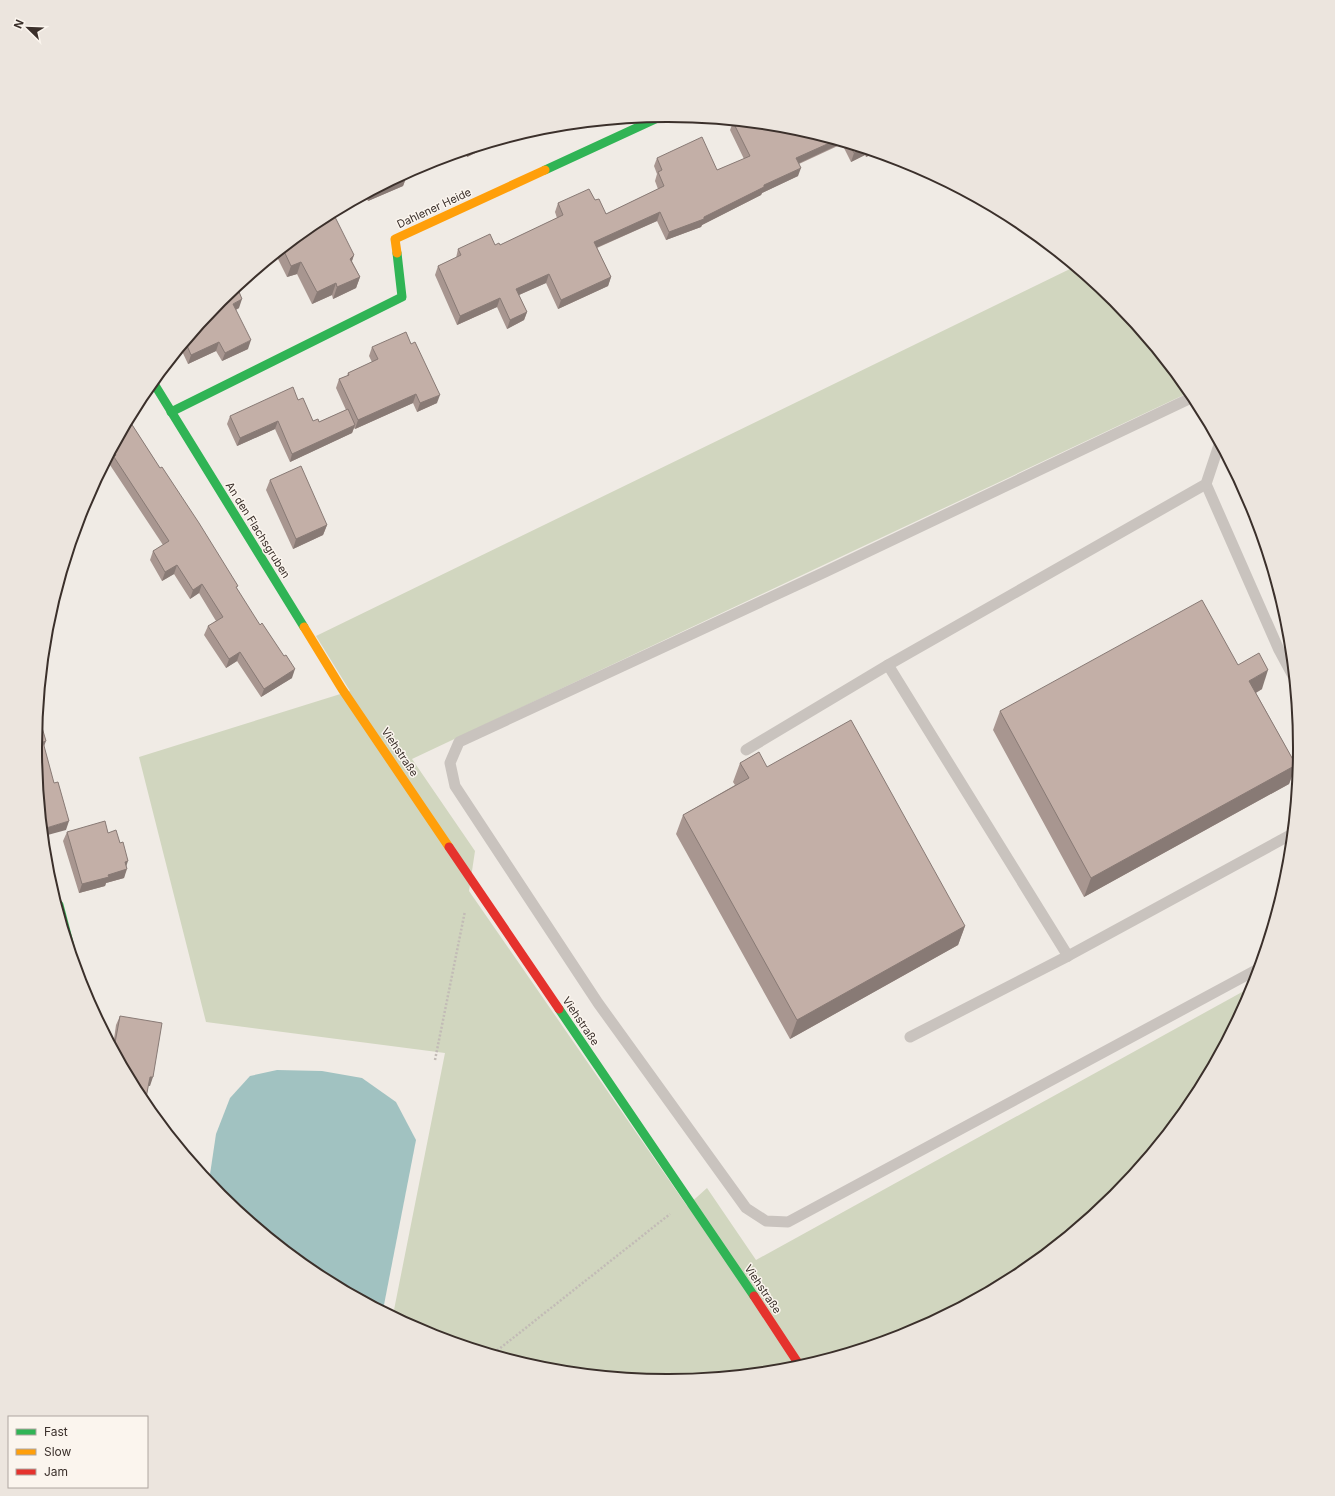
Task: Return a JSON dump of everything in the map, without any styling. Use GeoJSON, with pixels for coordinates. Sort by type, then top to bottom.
{"type":"FeatureCollection","features":[{"type":"Feature","properties":{"kind":"street","name":"Dahlener Heide"},"geometry":{"type":"LineString","coordinates":[[171,412],[402,297],[395,239],[647,123]]}},
{"type":"Feature","properties":{"kind":"street","name":"An den Flachsgruben"},"geometry":{"type":"LineString","coordinates":[[156,387],[342,689]]}},
{"type":"Feature","properties":{"kind":"street","name":"Viehstraße"},"geometry":{"type":"LineString","coordinates":[[342,689],[796,1360]]}},
{"type":"Feature","properties":{"kind":"lane"},"geometry":{"type":"LineString","coordinates":[[1188,400],[825,572],[459,742],[450,764],[455,786],[598,1002],[746,1208],[766,1220],[788,1222],[1251,973]]}},
{"type":"Feature","properties":{"kind":"lane"},"geometry":{"type":"LineString","coordinates":[[1217,450],[1206,484],[1279,650],[1288,667]]}},
{"type":"Feature","properties":{"kind":"lane"},"geometry":{"type":"LineString","coordinates":[[746,750],[888,665],[1206,484]]}},
{"type":"Feature","properties":{"kind":"lane"},"geometry":{"type":"LineString","coordinates":[[888,665],[1068,956]]}},
{"type":"Feature","properties":{"kind":"lane"},"geometry":{"type":"LineString","coordinates":[[910,1037],[1068,956],[1287,837]]}},
{"type":"Feature","properties":{"kind":"path"},"geometry":{"type":"LineString","coordinates":[[435,1060],[466,906]]}},
{"type":"Feature","properties":{"kind":"path"},"geometry":{"type":"LineString","coordinates":[[498,1350],[688,1200]]}},
{"type":"Feature","properties":{"kind":"green space"},"geometry":{"type":"Polygon","coordinates":[[[1069,269],[1110,306],[1138,336],[1164,367],[1184,395],[412,759],[475,851],[469,891],[687,1206],[707,1188],[756,1260],[1243,992],[1228,1025],[1188,1096],[1164,1129],[1110,1190],[1080,1218],[1015,1268],[980,1290],[907,1326],[869,1340],[829,1352],[790,1361],[749,1368],[668,1374],[586,1368],[545,1361],[506,1352],[466,1340],[428,1326],[394,1310],[445,1053],[206,1022],[139,757],[350,691],[316,636],[1069,269]]]}},
{"type":"Feature","properties":{"kind":"water"},"geometry":{"type":"Polygon","coordinates":[[[277,1070],[322,1071],[362,1078],[396,1102],[416,1140],[384,1305],[355,1290],[320,1268],[287,1244],[255,1218],[210,1174],[216,1134],[230,1098],[250,1076],[277,1070]]]}},
{"type":"Feature","properties":{"kind":"building"},"geometry":{"type":"Polygon","coordinates":[[[735,127],[790,135],[828,144],[796,158],[801,168],[764,185],[764,187],[704,217],[704,219],[669,232],[660,212],[594,242],[611,277],[561,300],[549,274],[516,289],[527,312],[510,320],[500,298],[460,316],[438,266],[461,255],[458,249],[490,234],[495,245],[499,243],[500,245],[563,215],[558,203],[589,189],[595,200],[599,199],[606,214],[664,186],[658,172],[662,170],[657,158],[702,137],[717,170],[750,156],[735,127]]]}},
{"type":"Feature","properties":{"kind":"building"},"geometry":{"type":"Polygon","coordinates":[[[336,218],[354,255],[350,259],[360,277],[337,287],[336,283],[317,292],[301,262],[291,266],[285,254],[336,218]]]}},
{"type":"Feature","properties":{"kind":"building"},"geometry":{"type":"Polygon","coordinates":[[[239,293],[242,299],[233,304],[251,340],[225,353],[219,342],[191,355],[188,347],[239,293]]]}},
{"type":"Feature","properties":{"kind":"building"},"geometry":{"type":"Polygon","coordinates":[[[406,332],[411,344],[415,342],[440,395],[420,403],[416,394],[358,420],[339,379],[349,375],[348,373],[378,359],[372,347],[406,332]]]}},
{"type":"Feature","properties":{"kind":"building"},"geometry":{"type":"Polygon","coordinates":[[[293,387],[298,400],[303,398],[313,421],[318,419],[319,422],[348,409],[355,425],[292,454],[278,421],[240,438],[230,416],[293,387]]]}},
{"type":"Feature","properties":{"kind":"building"},"geometry":{"type":"Polygon","coordinates":[[[132,425],[160,468],[162,467],[199,523],[260,625],[262,623],[284,656],[286,655],[295,669],[264,689],[240,652],[229,659],[208,626],[223,617],[202,584],[193,590],[177,565],[165,572],[153,551],[169,541],[114,457],[132,425]]]}},
{"type":"Feature","properties":{"kind":"building"},"geometry":{"type":"Polygon","coordinates":[[[301,466],[327,525],[296,539],[270,480],[301,466]]]}},
{"type":"Feature","properties":{"kind":"building"},"geometry":{"type":"Polygon","coordinates":[[[1202,600],[1238,665],[1259,653],[1268,670],[1249,681],[1293,759],[1293,767],[1091,878],[1000,711],[1202,600]]]}},
{"type":"Feature","properties":{"kind":"building"},"geometry":{"type":"Polygon","coordinates":[[[851,720],[965,926],[797,1020],[683,815],[749,778],[740,763],[759,752],[767,767],[851,720]]]}},
{"type":"Feature","properties":{"kind":"building"},"geometry":{"type":"Polygon","coordinates":[[[42,729],[46,741],[43,742],[54,783],[58,782],[69,821],[47,828],[43,789],[42,729]]]}},
{"type":"Feature","properties":{"kind":"building"},"geometry":{"type":"Polygon","coordinates":[[[105,821],[108,833],[116,830],[120,843],[123,842],[128,861],[125,862],[127,869],[108,875],[109,877],[82,884],[67,832],[105,821]]]}},
{"type":"Feature","properties":{"kind":"building"},"geometry":{"type":"Polygon","coordinates":[[[120,1016],[162,1023],[153,1077],[150,1077],[147,1095],[126,1061],[115,1041],[120,1016]]]}},
{"type":"Feature","properties":{"kind":"traffic: fast"},"geometry":{"type":"LineString","coordinates":[[545,170],[647,123]]}},
{"type":"Feature","properties":{"kind":"traffic: fast"},"geometry":{"type":"LineString","coordinates":[[171,412],[402,297],[397,253]]}},
{"type":"Feature","properties":{"kind":"traffic: fast"},"geometry":{"type":"LineString","coordinates":[[156,387],[304,627]]}},
{"type":"Feature","properties":{"kind":"traffic: fast"},"geometry":{"type":"LineString","coordinates":[[559,1009],[754,1296]]}},
{"type":"Feature","properties":{"kind":"traffic: slow"},"geometry":{"type":"LineString","coordinates":[[397,253],[395,239],[545,170]]}},
{"type":"Feature","properties":{"kind":"traffic: slow"},"geometry":{"type":"LineString","coordinates":[[304,627],[342,689],[449,847]]}},
{"type":"Feature","properties":{"kind":"traffic: jam"},"geometry":{"type":"LineString","coordinates":[[449,847],[559,1009]]}},
{"type":"Feature","properties":{"kind":"traffic: jam"},"geometry":{"type":"LineString","coordinates":[[754,1296],[796,1360]]}}]}
